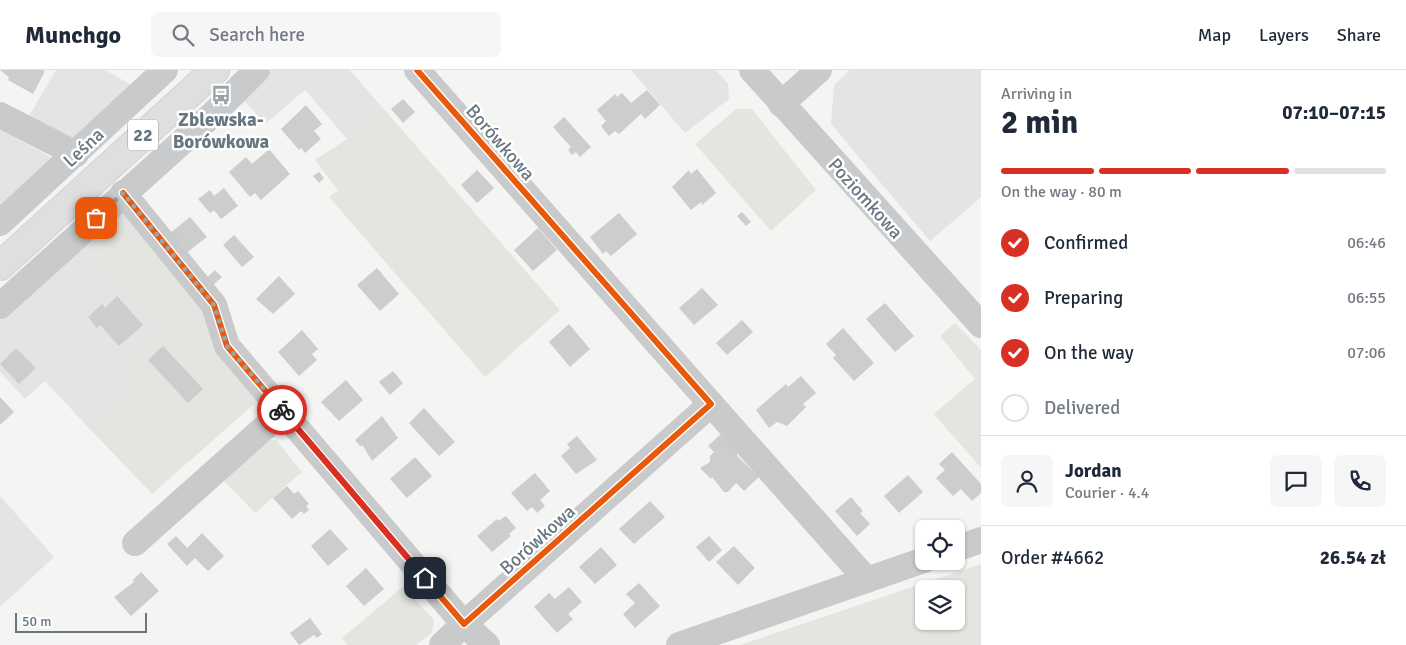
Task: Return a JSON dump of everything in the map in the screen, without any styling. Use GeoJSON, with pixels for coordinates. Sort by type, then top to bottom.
{"type":"FeatureCollection","features":[{"type":"Feature","properties":{"kind":"main road","name":"22"},"geometry":{"type":"LineString","coordinates":[[0,266],[215,70]]}},
{"type":"Feature","properties":{"kind":"street","name":"Leśna"},"geometry":{"type":"LineString","coordinates":[[0,223],[164,70]]}},
{"type":"Feature","properties":{"kind":"street"},"geometry":{"type":"LineString","coordinates":[[0,306],[123,193],[212,115],[257,70]]}},
{"type":"Feature","properties":{"kind":"street","name":"Borówkowa"},"geometry":{"type":"LineString","coordinates":[[417,70],[711,404],[442,645]]}},
{"type":"Feature","properties":{"kind":"street","name":"Poziomkowa"},"geometry":{"type":"LineString","coordinates":[[752,70],[981,325]]}},
{"type":"Feature","properties":{"kind":"street"},"geometry":{"type":"LineString","coordinates":[[781,104],[819,70]]}},
{"type":"Feature","properties":{"kind":"street"},"geometry":{"type":"LineString","coordinates":[[0,115],[76,154]]}},
{"type":"Feature","properties":{"kind":"street"},"geometry":{"type":"LineString","coordinates":[[123,193],[214,305],[227,346],[464,624],[487,645]]}},
{"type":"Feature","properties":{"kind":"street"},"geometry":{"type":"LineString","coordinates":[[711,404],[867,580]]}},
{"type":"Feature","properties":{"kind":"street"},"geometry":{"type":"LineString","coordinates":[[136,543],[283,411]]}},
{"type":"Feature","properties":{"kind":"street"},"geometry":{"type":"LineString","coordinates":[[965,546],[981,540]]}},
{"type":"Feature","properties":{"kind":"street"},"geometry":{"type":"LineString","coordinates":[[679,645],[915,563]]}},
{"type":"Feature","properties":{"kind":"shaded area"},"geometry":{"type":"Polygon","coordinates":[[[56,70],[105,70],[133,86],[68,144],[26,121],[56,70]]]}},
{"type":"Feature","properties":{"kind":"shaded area"},"geometry":{"type":"Polygon","coordinates":[[[272,70],[350,70],[381,106],[347,139],[305,90],[265,124],[242,98],[272,70]]]}},
{"type":"Feature","properties":{"kind":"shaded area"},"geometry":{"type":"Polygon","coordinates":[[[631,70],[716,70],[728,84],[729,99],[685,133],[631,70]]]}},
{"type":"Feature","properties":{"kind":"shaded area"},"geometry":{"type":"Polygon","coordinates":[[[850,70],[981,70],[981,197],[930,241],[831,124],[834,85],[850,70]]]}},
{"type":"Feature","properties":{"kind":"shaded area"},"geometry":{"type":"Polygon","coordinates":[[[381,106],[560,310],[485,377],[329,197],[338,190],[315,160],[347,139],[381,106]]]}},
{"type":"Feature","properties":{"kind":"shaded area"},"geometry":{"type":"Polygon","coordinates":[[[736,109],[752,109],[816,190],[771,231],[695,144],[736,109]]]}},
{"type":"Feature","properties":{"kind":"shaded area"},"geometry":{"type":"Polygon","coordinates":[[[0,129],[54,159],[0,208],[0,129]]]}},
{"type":"Feature","properties":{"kind":"shaded area"},"geometry":{"type":"Polygon","coordinates":[[[123,207],[277,384],[152,494],[87,426],[133,382],[119,366],[160,331],[82,244],[123,207]]]}},
{"type":"Feature","properties":{"kind":"shaded area"},"geometry":{"type":"Polygon","coordinates":[[[82,244],[160,331],[120,366],[134,381],[87,426],[45,381],[25,399],[0,372],[0,320],[82,244]]]}},
{"type":"Feature","properties":{"kind":"shaded area"},"geometry":{"type":"Polygon","coordinates":[[[955,323],[981,350],[981,468],[934,414],[975,379],[940,336],[955,323]]]}},
{"type":"Feature","properties":{"kind":"shaded area"},"geometry":{"type":"Polygon","coordinates":[[[264,440],[276,440],[302,472],[255,513],[221,478],[264,440]]]}},
{"type":"Feature","properties":{"kind":"shaded area"},"geometry":{"type":"Polygon","coordinates":[[[0,496],[54,557],[0,607],[0,496]]]}},
{"type":"Feature","properties":{"kind":"shaded area"},"geometry":{"type":"Polygon","coordinates":[[[981,564],[981,645],[740,645],[915,586],[915,630],[965,630],[965,580],[933,580],[981,564]]]}},
{"type":"Feature","properties":{"kind":"shaded area"},"geometry":{"type":"Polygon","coordinates":[[[403,587],[434,620],[432,633],[416,645],[347,645],[342,638],[403,587]]]}},
{"type":"Feature","properties":{"kind":"building"},"geometry":{"type":"Polygon","coordinates":[[[0,70],[45,71],[33,94],[8,80],[9,77],[0,70]]]}},
{"type":"Feature","properties":{"kind":"building"},"geometry":{"type":"Polygon","coordinates":[[[647,90],[660,105],[645,119],[641,114],[619,134],[615,131],[609,136],[601,126],[606,121],[597,110],[615,94],[617,97],[622,93],[631,103],[647,90]]]}},
{"type":"Feature","properties":{"kind":"building"},"geometry":{"type":"Polygon","coordinates":[[[403,99],[415,112],[403,123],[391,109],[403,99]]]}},
{"type":"Feature","properties":{"kind":"building"},"geometry":{"type":"Polygon","coordinates":[[[306,105],[322,124],[314,131],[321,139],[305,153],[301,148],[299,150],[281,129],[306,105]]]}},
{"type":"Feature","properties":{"kind":"building"},"geometry":{"type":"Polygon","coordinates":[[[564,117],[591,147],[580,157],[576,152],[572,155],[568,150],[571,147],[553,127],[564,117]]]}},
{"type":"Feature","properties":{"kind":"building"},"geometry":{"type":"Polygon","coordinates":[[[269,149],[290,174],[261,200],[255,193],[250,197],[229,172],[246,157],[252,164],[269,149]]]}},
{"type":"Feature","properties":{"kind":"building"},"geometry":{"type":"Polygon","coordinates":[[[697,169],[716,193],[702,205],[701,202],[691,210],[672,187],[689,170],[691,174],[697,169]]]}},
{"type":"Feature","properties":{"kind":"building"},"geometry":{"type":"Polygon","coordinates":[[[477,170],[494,188],[477,203],[461,185],[477,170]]]}},
{"type":"Feature","properties":{"kind":"building"},"geometry":{"type":"Polygon","coordinates":[[[319,172],[324,178],[319,183],[313,176],[319,172]]]}},
{"type":"Feature","properties":{"kind":"building"},"geometry":{"type":"Polygon","coordinates":[[[224,188],[238,206],[221,219],[214,210],[210,213],[198,199],[210,190],[214,196],[224,188]]]}},
{"type":"Feature","properties":{"kind":"building"},"geometry":{"type":"Polygon","coordinates":[[[742,212],[751,222],[746,226],[737,216],[742,212]]]}},
{"type":"Feature","properties":{"kind":"building"},"geometry":{"type":"Polygon","coordinates":[[[619,213],[637,234],[611,256],[606,251],[603,254],[590,237],[619,213]]]}},
{"type":"Feature","properties":{"kind":"building"},"geometry":{"type":"Polygon","coordinates":[[[190,217],[207,237],[185,254],[169,234],[190,217]]]}},
{"type":"Feature","properties":{"kind":"building"},"geometry":{"type":"Polygon","coordinates":[[[538,228],[557,250],[533,271],[514,250],[538,228]]]}},
{"type":"Feature","properties":{"kind":"building"},"geometry":{"type":"Polygon","coordinates":[[[234,235],[254,257],[242,267],[223,245],[234,235]]]}},
{"type":"Feature","properties":{"kind":"building"},"geometry":{"type":"Polygon","coordinates":[[[377,268],[399,294],[380,311],[357,285],[377,268]]]}},
{"type":"Feature","properties":{"kind":"building"},"geometry":{"type":"Polygon","coordinates":[[[215,270],[222,277],[211,287],[204,280],[215,270]]]}},
{"type":"Feature","properties":{"kind":"building"},"geometry":{"type":"Polygon","coordinates":[[[279,276],[295,294],[273,314],[256,299],[279,276]]]}},
{"type":"Feature","properties":{"kind":"building"},"geometry":{"type":"Polygon","coordinates":[[[702,288],[718,305],[694,325],[679,308],[702,288]]]}},
{"type":"Feature","properties":{"kind":"building"},"geometry":{"type":"Polygon","coordinates":[[[117,296],[143,325],[119,346],[100,325],[97,328],[88,317],[102,304],[105,308],[117,296]]]}},
{"type":"Feature","properties":{"kind":"building"},"geometry":{"type":"Polygon","coordinates":[[[885,303],[914,336],[895,352],[866,319],[885,303]]]}},
{"type":"Feature","properties":{"kind":"building"},"geometry":{"type":"Polygon","coordinates":[[[742,320],[753,332],[727,355],[716,343],[742,320]]]}},
{"type":"Feature","properties":{"kind":"building"},"geometry":{"type":"Polygon","coordinates":[[[569,324],[590,349],[570,367],[549,342],[569,324]]]}},
{"type":"Feature","properties":{"kind":"building"},"geometry":{"type":"Polygon","coordinates":[[[843,328],[874,363],[854,381],[833,358],[836,355],[826,344],[843,328]]]}},
{"type":"Feature","properties":{"kind":"building"},"geometry":{"type":"Polygon","coordinates":[[[302,330],[318,349],[312,354],[317,360],[299,376],[278,352],[302,330]]]}},
{"type":"Feature","properties":{"kind":"building"},"geometry":{"type":"Polygon","coordinates":[[[163,346],[203,389],[188,403],[148,360],[163,346]]]}},
{"type":"Feature","properties":{"kind":"building"},"geometry":{"type":"Polygon","coordinates":[[[16,348],[36,368],[19,384],[0,364],[16,348]]]}},
{"type":"Feature","properties":{"kind":"building"},"geometry":{"type":"Polygon","coordinates":[[[393,371],[403,383],[390,395],[379,382],[393,371]]]}},
{"type":"Feature","properties":{"kind":"building"},"geometry":{"type":"Polygon","coordinates":[[[801,376],[816,393],[803,404],[806,407],[787,426],[777,422],[769,428],[756,410],[786,384],[788,387],[801,376]]]}},
{"type":"Feature","properties":{"kind":"building"},"geometry":{"type":"Polygon","coordinates":[[[346,380],[363,400],[339,421],[321,402],[346,380]]]}},
{"type":"Feature","properties":{"kind":"building"},"geometry":{"type":"Polygon","coordinates":[[[0,397],[14,412],[0,425],[0,397]]]}},
{"type":"Feature","properties":{"kind":"building"},"geometry":{"type":"Polygon","coordinates":[[[424,408],[455,442],[439,456],[409,423],[424,408]]]}},
{"type":"Feature","properties":{"kind":"building"},"geometry":{"type":"Polygon","coordinates":[[[382,416],[398,438],[372,461],[363,446],[360,446],[355,440],[382,416]]]}},
{"type":"Feature","properties":{"kind":"building"},"geometry":{"type":"Polygon","coordinates":[[[721,434],[737,452],[737,456],[759,477],[744,491],[736,483],[728,492],[724,492],[712,477],[711,479],[700,468],[710,462],[710,456],[714,452],[708,446],[721,434]]]}},
{"type":"Feature","properties":{"kind":"building"},"geometry":{"type":"Polygon","coordinates":[[[577,436],[597,460],[576,474],[561,456],[570,448],[567,444],[577,436]]]}},
{"type":"Feature","properties":{"kind":"building"},"geometry":{"type":"Polygon","coordinates":[[[952,452],[981,484],[981,493],[972,501],[961,489],[953,496],[936,478],[945,470],[939,464],[952,452]]]}},
{"type":"Feature","properties":{"kind":"building"},"geometry":{"type":"Polygon","coordinates":[[[415,457],[432,476],[407,498],[390,479],[415,457]]]}},
{"type":"Feature","properties":{"kind":"building"},"geometry":{"type":"Polygon","coordinates":[[[535,473],[550,491],[540,500],[545,506],[537,513],[532,507],[527,511],[511,493],[535,473]]]}},
{"type":"Feature","properties":{"kind":"building"},"geometry":{"type":"Polygon","coordinates":[[[908,475],[923,492],[899,513],[884,496],[908,475]]]}},
{"type":"Feature","properties":{"kind":"building"},"geometry":{"type":"Polygon","coordinates":[[[287,486],[294,494],[298,491],[309,504],[306,506],[309,510],[304,514],[301,511],[292,519],[273,498],[287,486]]]}},
{"type":"Feature","properties":{"kind":"building"},"geometry":{"type":"Polygon","coordinates":[[[851,497],[863,511],[860,513],[870,524],[857,536],[835,511],[851,497]]]}},
{"type":"Feature","properties":{"kind":"building"},"geometry":{"type":"Polygon","coordinates":[[[650,501],[665,517],[634,544],[619,529],[650,501]]]}},
{"type":"Feature","properties":{"kind":"building"},"geometry":{"type":"Polygon","coordinates":[[[506,516],[516,528],[509,534],[511,536],[492,552],[477,536],[497,519],[498,521],[506,516]]]}},
{"type":"Feature","properties":{"kind":"building"},"geometry":{"type":"Polygon","coordinates":[[[330,529],[348,549],[328,566],[311,546],[330,529]]]}},
{"type":"Feature","properties":{"kind":"building"},"geometry":{"type":"Polygon","coordinates":[[[202,533],[224,556],[208,571],[195,558],[187,566],[167,544],[176,536],[187,548],[202,533]]]}},
{"type":"Feature","properties":{"kind":"building"},"geometry":{"type":"Polygon","coordinates":[[[709,536],[722,550],[709,562],[696,547],[709,536]]]}},
{"type":"Feature","properties":{"kind":"building"},"geometry":{"type":"Polygon","coordinates":[[[734,546],[755,568],[738,585],[716,562],[734,546]]]}},
{"type":"Feature","properties":{"kind":"building"},"geometry":{"type":"Polygon","coordinates":[[[601,547],[617,565],[595,584],[579,567],[601,547]]]}},
{"type":"Feature","properties":{"kind":"building"},"geometry":{"type":"Polygon","coordinates":[[[366,568],[384,589],[364,606],[346,586],[366,568]]]}},
{"type":"Feature","properties":{"kind":"building"},"geometry":{"type":"Polygon","coordinates":[[[141,572],[159,591],[131,616],[114,597],[134,582],[133,580],[141,572]]]}},
{"type":"Feature","properties":{"kind":"building"},"geometry":{"type":"Polygon","coordinates":[[[639,583],[660,606],[635,628],[623,614],[635,603],[626,594],[639,583]]]}},
{"type":"Feature","properties":{"kind":"building"},"geometry":{"type":"Polygon","coordinates":[[[569,587],[582,602],[568,614],[573,619],[557,633],[534,607],[549,593],[555,599],[569,587]]]}},
{"type":"Feature","properties":{"kind":"building"},"geometry":{"type":"Polygon","coordinates":[[[310,618],[322,634],[317,638],[314,635],[299,645],[290,633],[310,618]]]}},
{"type":"Feature","properties":{"kind":"cycle path"},"geometry":{"type":"LineString","coordinates":[[123,193],[214,305],[227,346],[464,624],[711,404],[417,70]]}},
{"type":"Feature","properties":{"kind":"way so far"},"geometry":{"type":"LineString","coordinates":[[96,218],[123,193],[214,305],[227,346],[282,410]]}},
{"type":"Feature","properties":{"kind":"place","name":"Zblewska- Borówkowa"},"geometry":{"type":"Point","coordinates":[221,95]}},
{"type":"Feature","properties":{"kind":"route"},"geometry":{"type":"LineString","coordinates":[[282,410],[425,578]]}}]}
